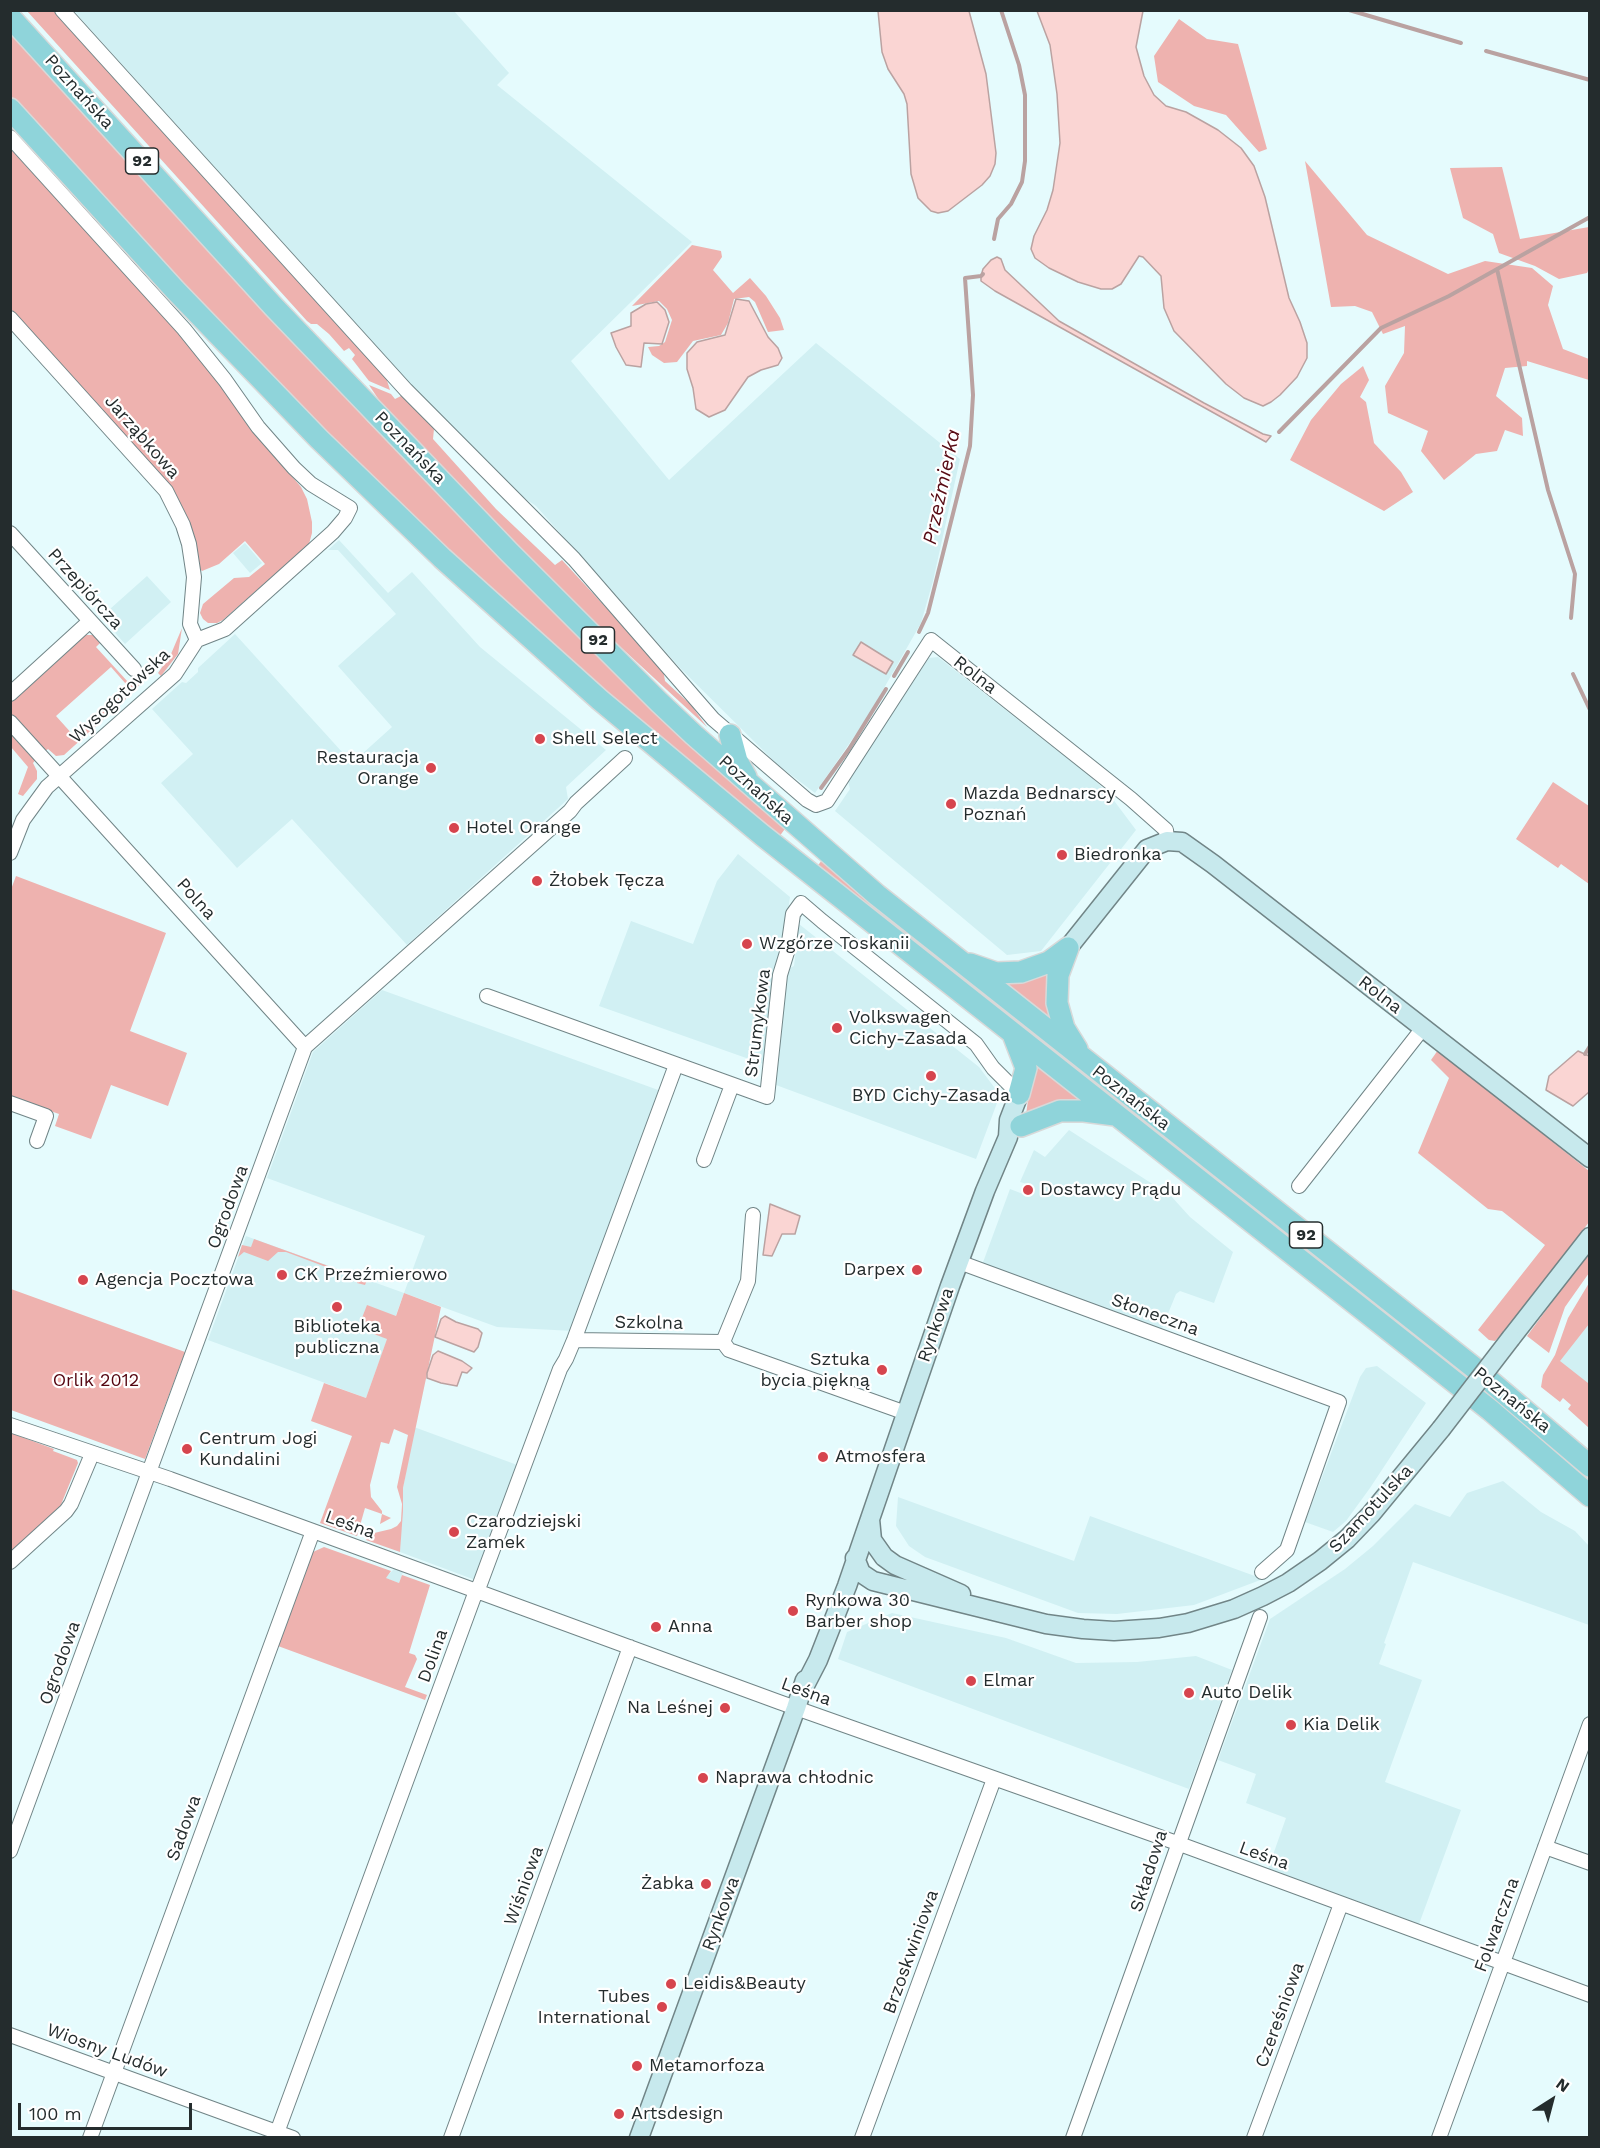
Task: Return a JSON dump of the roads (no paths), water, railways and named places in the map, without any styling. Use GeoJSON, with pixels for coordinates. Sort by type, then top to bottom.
{"type":"FeatureCollection","features":[{"type":"Feature","properties":{"kind":"main road","name":"Poznańska"},"geometry":{"type":"LineString","coordinates":[[10,17],[273,306],[509,552],[659,702],[865,886],[1468,1363],[1590,1466]]}},
{"type":"Feature","properties":{"kind":"main road","name":"Poznańska"},"geometry":{"type":"LineString","coordinates":[[10,109],[274,394],[492,605],[687,775],[1490,1410],[1590,1496]]}},
{"type":"Feature","properties":{"kind":"main road"},"geometry":{"type":"LineString","coordinates":[[730,735],[740,768],[757,791]]}},
{"type":"Feature","properties":{"kind":"main road"},"geometry":{"type":"LineString","coordinates":[[949,953],[983,970],[1011,974],[1042,965],[1055,959],[1068,948]]}},
{"type":"Feature","properties":{"kind":"main road"},"geometry":{"type":"LineString","coordinates":[[1068,948],[1058,980],[1056,998],[1059,1013],[1071,1042],[1100,1073]]}},
{"type":"Feature","properties":{"kind":"main road"},"geometry":{"type":"LineString","coordinates":[[1012,1033],[1026,1065],[1026,1074],[1018,1094]]}},
{"type":"Feature","properties":{"kind":"main road"},"geometry":{"type":"LineString","coordinates":[[1015,1132],[1060,1111],[1116,1115]]}},
{"type":"Feature","properties":{"kind":"street","name":"Poznańska"},"geometry":{"type":"LineString","coordinates":[[62,10],[406,390],[574,559],[708,713],[730,735],[807,800],[814,805],[820,805]]}},
{"type":"Feature","properties":{"kind":"street"},"geometry":{"type":"LineString","coordinates":[[10,137],[184,329],[225,380],[258,427],[294,468],[321,490],[350,508],[333,532],[225,628],[197,640]]}},
{"type":"Feature","properties":{"kind":"street","name":"Jarząbkowa"},"geometry":{"type":"LineString","coordinates":[[10,318],[166,490],[180,516],[189,544],[194,578],[190,624],[197,640]]}},
{"type":"Feature","properties":{"kind":"street","name":"Przepiórcza"},"geometry":{"type":"LineString","coordinates":[[10,533],[134,669]]}},
{"type":"Feature","properties":{"kind":"street"},"geometry":{"type":"LineString","coordinates":[[10,694],[90,621]]}},
{"type":"Feature","properties":{"kind":"street","name":"Wysogotowska"},"geometry":{"type":"LineString","coordinates":[[10,853],[29,810],[47,787],[175,674],[197,640]]}},
{"type":"Feature","properties":{"kind":"street","name":"Rolna"},"geometry":{"type":"LineString","coordinates":[[820,805],[829,798],[931,640],[1136,803],[1166,830],[1167,841],[1178,841],[1190,846],[1590,1158]]}},
{"type":"Feature","properties":{"kind":"street","name":"Polna"},"geometry":{"type":"LineString","coordinates":[[10,722],[305,1047]]}},
{"type":"Feature","properties":{"kind":"street","name":"Ogrodowa"},"geometry":{"type":"LineString","coordinates":[[10,1851],[305,1047],[570,811],[625,758]]}},
{"type":"Feature","properties":{"kind":"street"},"geometry":{"type":"LineString","coordinates":[[1068,948],[1147,849],[1167,841]]}},
{"type":"Feature","properties":{"kind":"street","name":"Strumykowa"},"geometry":{"type":"LineString","coordinates":[[732,1085],[767,1097],[780,975],[788,949],[793,914],[801,903],[976,1044],[993,1068],[1018,1094]]}},
{"type":"Feature","properties":{"kind":"street"},"geometry":{"type":"LineString","coordinates":[[487,996],[732,1085],[704,1160]]}},
{"type":"Feature","properties":{"kind":"street"},"geometry":{"type":"LineString","coordinates":[[1299,1186],[1423,1029]]}},
{"type":"Feature","properties":{"kind":"street","name":"Dolina"},"geometry":{"type":"LineString","coordinates":[[276,2134],[476,1591],[560,1368],[574,1340],[676,1065]]}},
{"type":"Feature","properties":{"kind":"street","name":"Rynkowa"},"geometry":{"type":"LineString","coordinates":[[799,1699],[816,1666],[833,1623],[958,1262],[985,1191],[1015,1132],[1009,1120],[1018,1094]]}},
{"type":"Feature","properties":{"kind":"street"},"geometry":{"type":"LineString","coordinates":[[10,1103],[46,1116],[37,1141]]}},
{"type":"Feature","properties":{"kind":"street"},"geometry":{"type":"LineString","coordinates":[[753,1215],[748,1281],[723,1342],[729,1350],[906,1413]]}},
{"type":"Feature","properties":{"kind":"street","name":"Szamotulska"},"geometry":{"type":"LineString","coordinates":[[873,1581],[1046,1624],[1104,1631],[1170,1626],[1234,1609],[1288,1583],[1341,1544],[1383,1500],[1441,1429],[1590,1237]]}},
{"type":"Feature","properties":{"kind":"street","name":"Słoneczna"},"geometry":{"type":"LineString","coordinates":[[958,1262],[1340,1402],[1287,1550],[1262,1572]]}},
{"type":"Feature","properties":{"kind":"street","name":"Szkolna"},"geometry":{"type":"LineString","coordinates":[[574,1340],[723,1342]]}},
{"type":"Feature","properties":{"kind":"street","name":"Leśna"},"geometry":{"type":"LineString","coordinates":[[10,1425],[313,1531],[630,1647],[799,1699],[994,1779],[1590,1995]]}},
{"type":"Feature","properties":{"kind":"street"},"geometry":{"type":"LineString","coordinates":[[10,1562],[66,1511],[92,1454]]}},
{"type":"Feature","properties":{"kind":"street","name":"Szamotulska"},"geometry":{"type":"LineString","coordinates":[[870,1516],[870,1531],[882,1555],[895,1564],[989,1609]]}},
{"type":"Feature","properties":{"kind":"street","name":"Sadowa"},"geometry":{"type":"LineString","coordinates":[[90,2138],[313,1531]]}},
{"type":"Feature","properties":{"kind":"street"},"geometry":{"type":"LineString","coordinates":[[833,1623],[849,1598],[873,1581],[861,1573],[855,1558]]}},
{"type":"Feature","properties":{"kind":"street","name":"Rynkowa"},"geometry":{"type":"LineString","coordinates":[[639,2138],[799,1699],[837,1581],[845,1567],[855,1558]]}},
{"type":"Feature","properties":{"kind":"street","name":"Szamotulska"},"geometry":{"type":"LineString","coordinates":[[855,1558],[895,1564]]}},
{"type":"Feature","properties":{"kind":"street","name":"Składowa"},"geometry":{"type":"LineString","coordinates":[[1073,2138],[1260,1617]]}},
{"type":"Feature","properties":{"kind":"street","name":"Wiśniowa"},"geometry":{"type":"LineString","coordinates":[[451,2138],[630,1647]]}},
{"type":"Feature","properties":{"kind":"street","name":"Folwarczna"},"geometry":{"type":"LineString","coordinates":[[1439,2138],[1590,1725]]}},
{"type":"Feature","properties":{"kind":"street","name":"Brzoskwiniowa"},"geometry":{"type":"LineString","coordinates":[[862,2138],[994,1779]]}},
{"type":"Feature","properties":{"kind":"street"},"geometry":{"type":"LineString","coordinates":[[1545,1846],[1590,1863]]}},
{"type":"Feature","properties":{"kind":"street","name":"Czereśniowa"},"geometry":{"type":"LineString","coordinates":[[1254,2138],[1341,1904]]}},
{"type":"Feature","properties":{"kind":"street","name":"Wiosny Ludów"},"geometry":{"type":"LineString","coordinates":[[10,2035],[276,2134],[293,2138]]}},
{"type":"Feature","properties":{"kind":"waterway","name":"Przeźmierka"},"geometry":{"type":"LineString","coordinates":[[994,239],[998,219],[1011,204],[1022,182],[1025,161],[1025,95],[1019,65],[1001,10]]}},
{"type":"Feature","properties":{"kind":"waterway"},"geometry":{"type":"LineString","coordinates":[[1349,10],[1461,43]]}},
{"type":"Feature","properties":{"kind":"waterway"},"geometry":{"type":"LineString","coordinates":[[1486,51],[1590,80]]}},
{"type":"Feature","properties":{"kind":"waterway"},"geometry":{"type":"LineString","coordinates":[[1279,432],[1381,328],[1449,296],[1590,217]]}},
{"type":"Feature","properties":{"kind":"waterway"},"geometry":{"type":"LineString","coordinates":[[1497,269],[1548,490],[1575,574],[1571,618]]}},
{"type":"Feature","properties":{"kind":"waterway","name":"Przeźmierka"},"geometry":{"type":"LineString","coordinates":[[919,632],[928,613],[970,446],[973,395],[965,278],[983,274]]}},
{"type":"Feature","properties":{"kind":"waterway","name":"Przeźmierka"},"geometry":{"type":"LineString","coordinates":[[894,676],[908,652]]}},
{"type":"Feature","properties":{"kind":"waterway"},"geometry":{"type":"LineString","coordinates":[[1573,674],[1590,710]]}},
{"type":"Feature","properties":{"kind":"waterway","name":"Przeźmierka"},"geometry":{"type":"LineString","coordinates":[[821,788],[849,749],[886,689]]}},
{"type":"Feature","properties":{"kind":"waterway"},"geometry":{"type":"LineString","coordinates":[[1585,1054],[1590,1046]]}},
{"type":"Feature","properties":{"kind":"place","name":"Shell Select"},"geometry":{"type":"Point","coordinates":[540,739]}},
{"type":"Feature","properties":{"kind":"place","name":"Restauracja Orange"},"geometry":{"type":"Point","coordinates":[431,768]}},
{"type":"Feature","properties":{"kind":"place","name":"Mazda Bednarscy Poznań"},"geometry":{"type":"Point","coordinates":[951,804]}},
{"type":"Feature","properties":{"kind":"place","name":"Hotel Orange"},"geometry":{"type":"Point","coordinates":[454,828]}},
{"type":"Feature","properties":{"kind":"place","name":"Biedronka"},"geometry":{"type":"Point","coordinates":[1062,855]}},
{"type":"Feature","properties":{"kind":"place","name":"Żłobek Tęcza"},"geometry":{"type":"Point","coordinates":[537,881]}},
{"type":"Feature","properties":{"kind":"place","name":"Wzgórze Toskanii"},"geometry":{"type":"Point","coordinates":[747,944]}},
{"type":"Feature","properties":{"kind":"place","name":"Volkswagen Cichy-Zasada"},"geometry":{"type":"Point","coordinates":[837,1028]}},
{"type":"Feature","properties":{"kind":"place","name":"BYD Cichy-Zasada"},"geometry":{"type":"Point","coordinates":[931,1076]}},
{"type":"Feature","properties":{"kind":"place","name":"Dostawcy Prądu"},"geometry":{"type":"Point","coordinates":[1028,1190]}},
{"type":"Feature","properties":{"kind":"place","name":"Darpex"},"geometry":{"type":"Point","coordinates":[917,1270]}},
{"type":"Feature","properties":{"kind":"place","name":"CK Przeźmierowo"},"geometry":{"type":"Point","coordinates":[282,1275]}},
{"type":"Feature","properties":{"kind":"place","name":"Agencja Pocztowa"},"geometry":{"type":"Point","coordinates":[83,1280]}},
{"type":"Feature","properties":{"kind":"place","name":"Biblioteka publiczna"},"geometry":{"type":"Point","coordinates":[337,1307]}},
{"type":"Feature","properties":{"kind":"place","name":"Sztuka bycia piękną"},"geometry":{"type":"Point","coordinates":[882,1370]}},
{"type":"Feature","properties":{"kind":"place","name":"Centrum Jogi Kundalini"},"geometry":{"type":"Point","coordinates":[187,1449]}},
{"type":"Feature","properties":{"kind":"place","name":"Atmosfera"},"geometry":{"type":"Point","coordinates":[823,1457]}},
{"type":"Feature","properties":{"kind":"place","name":"Czarodziejski Zamek"},"geometry":{"type":"Point","coordinates":[454,1532]}},
{"type":"Feature","properties":{"kind":"place","name":"Rynkowa 30 Barber shop"},"geometry":{"type":"Point","coordinates":[793,1611]}},
{"type":"Feature","properties":{"kind":"place","name":"Anna"},"geometry":{"type":"Point","coordinates":[656,1627]}},
{"type":"Feature","properties":{"kind":"place","name":"Elmar"},"geometry":{"type":"Point","coordinates":[971,1681]}},
{"type":"Feature","properties":{"kind":"place","name":"Auto Delik"},"geometry":{"type":"Point","coordinates":[1189,1693]}},
{"type":"Feature","properties":{"kind":"place","name":"Na Leśnej"},"geometry":{"type":"Point","coordinates":[725,1708]}},
{"type":"Feature","properties":{"kind":"place","name":"Kia Delik"},"geometry":{"type":"Point","coordinates":[1291,1725]}},
{"type":"Feature","properties":{"kind":"place","name":"Naprawa chłodnic"},"geometry":{"type":"Point","coordinates":[703,1778]}},
{"type":"Feature","properties":{"kind":"place","name":"Żabka"},"geometry":{"type":"Point","coordinates":[706,1884]}},
{"type":"Feature","properties":{"kind":"place","name":"Leidis&Beauty"},"geometry":{"type":"Point","coordinates":[671,1984]}},
{"type":"Feature","properties":{"kind":"place","name":"Tubes International"},"geometry":{"type":"Point","coordinates":[662,2007]}},
{"type":"Feature","properties":{"kind":"place","name":"Metamorfoza"},"geometry":{"type":"Point","coordinates":[637,2066]}},
{"type":"Feature","properties":{"kind":"place","name":"Artsdesign"},"geometry":{"type":"Point","coordinates":[619,2114]}},
{"type":"Feature","properties":{"kind":"park label","name":"Orlik 2012"},"geometry":{"type":"Point","coordinates":[96,1381]}}]}
